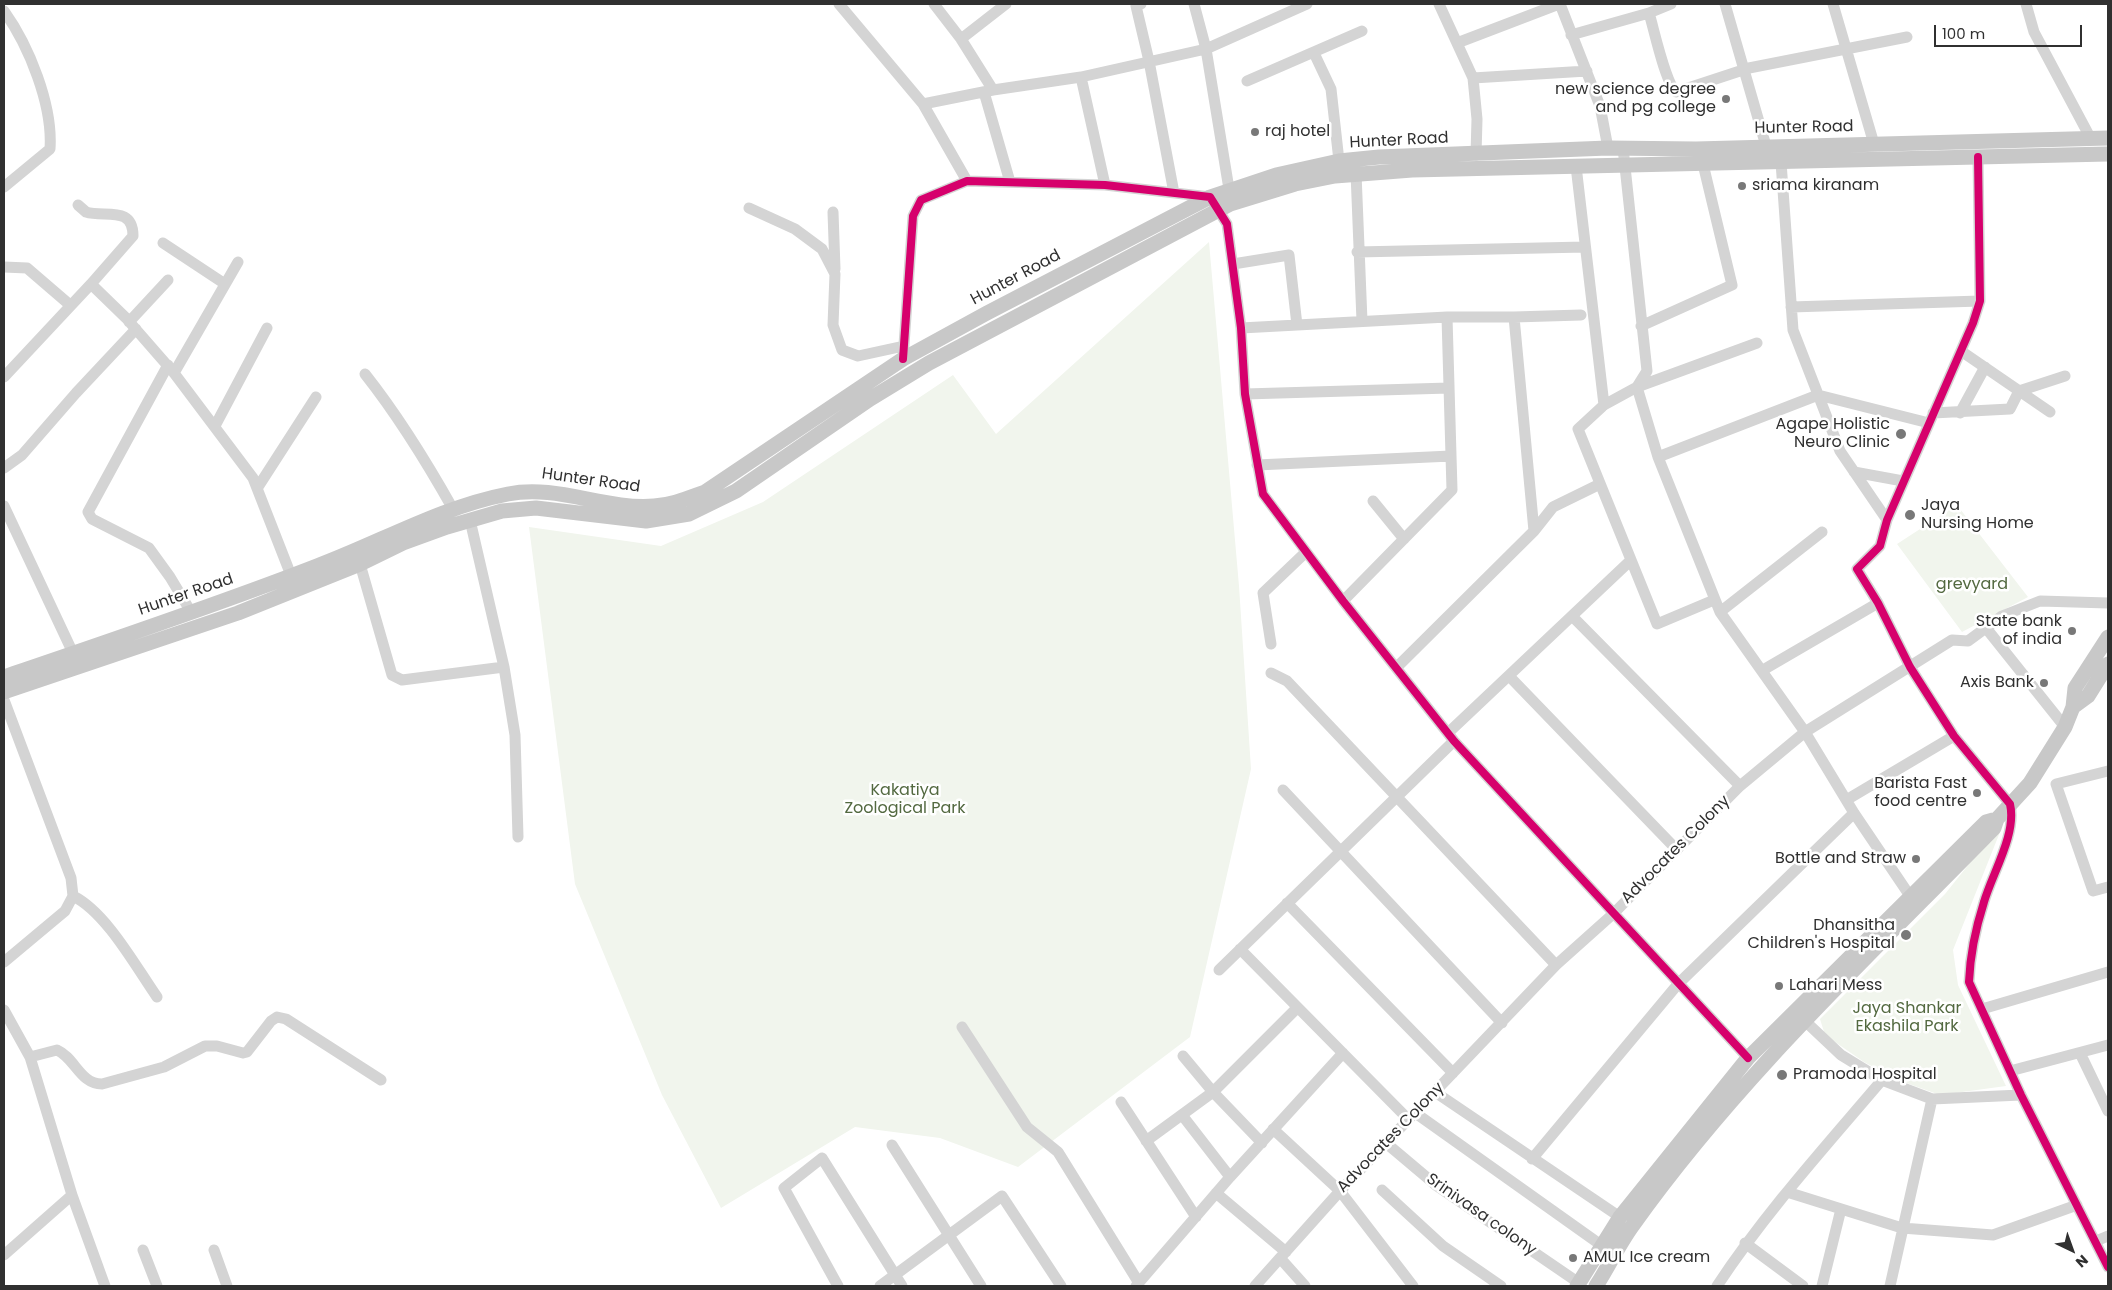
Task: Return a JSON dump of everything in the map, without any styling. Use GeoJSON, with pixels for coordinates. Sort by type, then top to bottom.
{"type":"FeatureCollection","features":[{"type":"Feature","properties":{"kind":"main road","name":"Hunter Road"},"geometry":{"type":"LineString","coordinates":[[4,692],[238,613],[294,583],[453,509],[508,494],[543,491],[638,506],[671,504],[704,492],[849,405],[1220,210],[1249,197],[1294,184],[1356,173],[1484,159],[1615,148],[2108,138]]}},
{"type":"Feature","properties":{"kind":"main road","name":"Hunter Road"},"geometry":{"type":"LineString","coordinates":[[4,677],[191,612],[360,564],[403,543],[502,511],[520,509],[571,511],[646,521],[689,514],[736,491],[849,405],[904,353],[986,313],[1210,197],[1276,174],[1339,161],[1379,157],[1484,159],[1576,166],[2108,154]]}},
{"type":"Feature","properties":{"kind":"main road"},"geometry":{"type":"LineString","coordinates":[[1578,1285],[1620,1217],[1748,1058],[1910,896],[1986,822],[1996,819],[2030,783],[2066,727],[2073,707],[2075,688],[2108,637]]}},
{"type":"Feature","properties":{"kind":"main road"},"geometry":{"type":"LineString","coordinates":[[2073,707],[2088,696],[2108,664]]}},
{"type":"Feature","properties":{"kind":"main road"},"geometry":{"type":"LineString","coordinates":[[1596,1286],[1631,1226],[1661,1186],[1757,1069],[1994,828],[1996,819]]}},
{"type":"Feature","properties":{"kind":"street"},"geometry":{"type":"LineString","coordinates":[[839,4],[923,104],[966,181]]}},
{"type":"Feature","properties":{"kind":"street"},"geometry":{"type":"LineString","coordinates":[[934,4],[961,39],[989,91],[1010,182]]}},
{"type":"Feature","properties":{"kind":"street"},"geometry":{"type":"LineString","coordinates":[[961,39],[1006,4]]}},
{"type":"Feature","properties":{"kind":"street"},"geometry":{"type":"LineString","coordinates":[[1135,4],[1149,61],[1174,193]]}},
{"type":"Feature","properties":{"kind":"street"},"geometry":{"type":"LineString","coordinates":[[1194,4],[1206,49],[1229,189]]}},
{"type":"Feature","properties":{"kind":"street"},"geometry":{"type":"LineString","coordinates":[[923,104],[989,91],[1081,77],[1206,49],[1307,4]]}},
{"type":"Feature","properties":{"kind":"street"},"geometry":{"type":"LineString","coordinates":[[1439,4],[1473,78],[1484,159]]}},
{"type":"Feature","properties":{"kind":"street"},"geometry":{"type":"LineString","coordinates":[[1525,4],[1530,15]]}},
{"type":"Feature","properties":{"kind":"street"},"geometry":{"type":"LineString","coordinates":[[1457,43],[1559,4],[1587,70],[1615,148],[1625,165],[1647,371],[1637,387],[1658,457],[1714,600],[1720,612],[1763,670],[1805,732],[1848,799],[1854,813],[1910,896]]}},
{"type":"Feature","properties":{"kind":"street"},"geometry":{"type":"LineString","coordinates":[[1571,35],[1649,13],[1671,4]]}},
{"type":"Feature","properties":{"kind":"street"},"geometry":{"type":"LineString","coordinates":[[1725,4],[1766,146]]}},
{"type":"Feature","properties":{"kind":"street"},"geometry":{"type":"LineString","coordinates":[[1833,4],[1874,144]]}},
{"type":"Feature","properties":{"kind":"street"},"geometry":{"type":"LineString","coordinates":[[2026,4],[2034,32],[2091,138]]}},
{"type":"Feature","properties":{"kind":"street"},"geometry":{"type":"LineString","coordinates":[[1649,13],[1664,65],[1673,89],[1676,92],[1744,69],[1846,47],[1907,37]]}},
{"type":"Feature","properties":{"kind":"street"},"geometry":{"type":"LineString","coordinates":[[4,188],[50,149],[51,128],[45,97],[6,18]]}},
{"type":"Feature","properties":{"kind":"street"},"geometry":{"type":"LineString","coordinates":[[1247,81],[1362,31]]}},
{"type":"Feature","properties":{"kind":"street"},"geometry":{"type":"LineString","coordinates":[[1314,53],[1331,89],[1339,161]]}},
{"type":"Feature","properties":{"kind":"street"},"geometry":{"type":"LineString","coordinates":[[1473,78],[1587,70]]}},
{"type":"Feature","properties":{"kind":"street"},"geometry":{"type":"LineString","coordinates":[[1081,77],[1105,185]]}},
{"type":"Feature","properties":{"kind":"street"},"geometry":{"type":"LineString","coordinates":[[1978,157],[1980,301],[1973,323],[1887,520],[1880,546],[1857,570],[1878,603],[1910,667],[1954,736],[2010,804],[2012,814],[2010,829],[1983,903],[1970,964],[1969,982],[2021,1095],[2108,1267]]}},
{"type":"Feature","properties":{"kind":"street"},"geometry":{"type":"LineString","coordinates":[[1781,162],[1793,330],[1840,451],[1887,520]]}},
{"type":"Feature","properties":{"kind":"street"},"geometry":{"type":"LineString","coordinates":[[1642,326],[1732,285],[1704,164]]}},
{"type":"Feature","properties":{"kind":"street"},"geometry":{"type":"LineString","coordinates":[[1576,166],[1604,405]]}},
{"type":"Feature","properties":{"kind":"street"},"geometry":{"type":"LineString","coordinates":[[1356,173],[1357,252],[1362,322]]}},
{"type":"Feature","properties":{"kind":"street"},"geometry":{"type":"LineString","coordinates":[[833,212],[835,274],[833,324],[842,350],[858,356],[904,353],[913,216],[921,200],[966,181],[1105,185],[1210,197],[1220,210],[1227,224],[1241,328],[1245,394],[1263,494],[1343,601],[1451,737],[1748,1058]]}},
{"type":"Feature","properties":{"kind":"street"},"geometry":{"type":"LineString","coordinates":[[4,376],[91,284],[133,236],[133,226],[126,218],[108,212],[90,214],[78,205]]}},
{"type":"Feature","properties":{"kind":"street"},"geometry":{"type":"LineString","coordinates":[[749,208],[795,229],[822,249],[835,274]]}},
{"type":"Feature","properties":{"kind":"street"},"geometry":{"type":"LineString","coordinates":[[163,243],[225,284]]}},
{"type":"Feature","properties":{"kind":"street"},"geometry":{"type":"LineString","coordinates":[[1357,252],[1585,248]]}},
{"type":"Feature","properties":{"kind":"street"},"geometry":{"type":"LineString","coordinates":[[1233,264],[1289,255],[1297,325]]}},
{"type":"Feature","properties":{"kind":"street"},"geometry":{"type":"LineString","coordinates":[[191,612],[170,577],[149,548],[92,519],[88,512],[171,369],[238,262]]}},
{"type":"Feature","properties":{"kind":"street"},"geometry":{"type":"LineString","coordinates":[[4,267],[27,268],[70,305]]}},
{"type":"Feature","properties":{"kind":"street"},"geometry":{"type":"LineString","coordinates":[[4,468],[22,455],[133,326],[168,280]]}},
{"type":"Feature","properties":{"kind":"street"},"geometry":{"type":"LineString","coordinates":[[91,284],[133,326],[171,369],[253,478],[294,583]]}},
{"type":"Feature","properties":{"kind":"street"},"geometry":{"type":"LineString","coordinates":[[1791,307],[1980,301]]}},
{"type":"Feature","properties":{"kind":"street"},"geometry":{"type":"LineString","coordinates":[[1241,328],[1447,317],[1581,315]]}},
{"type":"Feature","properties":{"kind":"street"},"geometry":{"type":"LineString","coordinates":[[1343,601],[1452,490],[1447,317]]}},
{"type":"Feature","properties":{"kind":"street"},"geometry":{"type":"LineString","coordinates":[[1514,317],[1534,530]]}},
{"type":"Feature","properties":{"kind":"street"},"geometry":{"type":"LineString","coordinates":[[215,426],[268,328]]}},
{"type":"Feature","properties":{"kind":"street"},"geometry":{"type":"LineString","coordinates":[[1714,600],[1657,624],[1578,429],[1604,405],[1637,387],[1757,343]]}},
{"type":"Feature","properties":{"kind":"street"},"geometry":{"type":"LineString","coordinates":[[1961,351],[2050,412]]}},
{"type":"Feature","properties":{"kind":"street"},"geometry":{"type":"LineString","coordinates":[[1960,412],[1985,367]]}},
{"type":"Feature","properties":{"kind":"street"},"geometry":{"type":"LineString","coordinates":[[365,374],[395,413],[453,509]]}},
{"type":"Feature","properties":{"kind":"street"},"geometry":{"type":"LineString","coordinates":[[1658,457],[1818,394],[1931,418],[1960,412],[2010,409],[2019,391],[2065,376]]}},
{"type":"Feature","properties":{"kind":"street"},"geometry":{"type":"LineString","coordinates":[[1245,394],[1449,388]]}},
{"type":"Feature","properties":{"kind":"street"},"geometry":{"type":"LineString","coordinates":[[258,487],[316,397]]}},
{"type":"Feature","properties":{"kind":"street"},"geometry":{"type":"LineString","coordinates":[[1257,465],[1451,456]]}},
{"type":"Feature","properties":{"kind":"street"},"geometry":{"type":"LineString","coordinates":[[1854,472],[1903,481]]}},
{"type":"Feature","properties":{"kind":"street"},"geometry":{"type":"LineString","coordinates":[[1396,668],[1534,530],[1553,507],[1600,484]]}},
{"type":"Feature","properties":{"kind":"street"},"geometry":{"type":"LineString","coordinates":[[1373,501],[1404,539]]}},
{"type":"Feature","properties":{"kind":"street"},"geometry":{"type":"LineString","coordinates":[[4,506],[73,653]]}},
{"type":"Feature","properties":{"kind":"street"},"geometry":{"type":"LineString","coordinates":[[470,520],[504,667],[515,735],[518,837]]}},
{"type":"Feature","properties":{"kind":"street"},"geometry":{"type":"LineString","coordinates":[[1720,612],[1822,532]]}},
{"type":"Feature","properties":{"kind":"street"},"geometry":{"type":"LineString","coordinates":[[1270,644],[1263,593],[1306,552]]}},
{"type":"Feature","properties":{"kind":"street"},"geometry":{"type":"LineString","coordinates":[[1219,970],[1397,796],[1508,676],[1630,561]]}},
{"type":"Feature","properties":{"kind":"street"},"geometry":{"type":"LineString","coordinates":[[360,564],[392,675],[402,680],[504,667]]}},
{"type":"Feature","properties":{"kind":"street","name":"Advocates Colony"},"geometry":{"type":"LineString","coordinates":[[1255,1286],[1411,1116],[1556,966],[1613,914],[1740,786],[1805,732],[1952,640],[1968,641],[2002,616],[2040,601],[2108,602]]}},
{"type":"Feature","properties":{"kind":"street"},"geometry":{"type":"LineString","coordinates":[[1763,670],[1878,603]]}},
{"type":"Feature","properties":{"kind":"street"},"geometry":{"type":"LineString","coordinates":[[1572,616],[1740,786]]}},
{"type":"Feature","properties":{"kind":"street"},"geometry":{"type":"LineString","coordinates":[[1986,628],[2066,727]]}},
{"type":"Feature","properties":{"kind":"street"},"geometry":{"type":"LineString","coordinates":[[1271,673],[1287,681],[1556,966]]}},
{"type":"Feature","properties":{"kind":"street"},"geometry":{"type":"LineString","coordinates":[[1508,676],[1677,850]]}},
{"type":"Feature","properties":{"kind":"street"},"geometry":{"type":"LineString","coordinates":[[4,700],[71,878],[73,896],[65,911],[4,962]]}},
{"type":"Feature","properties":{"kind":"street"},"geometry":{"type":"LineString","coordinates":[[1848,799],[1954,736]]}},
{"type":"Feature","properties":{"kind":"street"},"geometry":{"type":"LineString","coordinates":[[2108,771],[2056,784],[2093,891],[2108,887]]}},
{"type":"Feature","properties":{"kind":"street"},"geometry":{"type":"LineString","coordinates":[[1283,790],[1502,1023]]}},
{"type":"Feature","properties":{"kind":"street"},"geometry":{"type":"LineString","coordinates":[[1532,1159],[1678,984],[1854,813]]}},
{"type":"Feature","properties":{"kind":"street"},"geometry":{"type":"LineString","coordinates":[[73,896],[84,901],[100,916],[157,997]]}},
{"type":"Feature","properties":{"kind":"street"},"geometry":{"type":"LineString","coordinates":[[1287,903],[1453,1073]]}},
{"type":"Feature","properties":{"kind":"street"},"geometry":{"type":"LineString","coordinates":[[1240,949],[1343,1053],[1411,1116],[1601,1245]]}},
{"type":"Feature","properties":{"kind":"street"},"geometry":{"type":"LineString","coordinates":[[1982,1009],[2108,972]]}},
{"type":"Feature","properties":{"kind":"street"},"geometry":{"type":"LineString","coordinates":[[1146,1141],[1213,1092],[1297,1008]]}},
{"type":"Feature","properties":{"kind":"street"},"geometry":{"type":"LineString","coordinates":[[4,1010],[30,1057],[72,1195],[105,1286]]}},
{"type":"Feature","properties":{"kind":"street"},"geometry":{"type":"LineString","coordinates":[[30,1057],[56,1050],[66,1056],[86,1080],[94,1084],[102,1084],[164,1067],[205,1046],[217,1046],[242,1053],[247,1052],[270,1021],[277,1017],[286,1020],[381,1080]]}},
{"type":"Feature","properties":{"kind":"street"},"geometry":{"type":"LineString","coordinates":[[1805,1021],[1841,1055],[1882,1080],[1932,1099],[2021,1095]]}},
{"type":"Feature","properties":{"kind":"street"},"geometry":{"type":"LineString","coordinates":[[962,1026],[1027,1127],[1058,1152],[1138,1285],[1230,1177],[1343,1053]]}},
{"type":"Feature","properties":{"kind":"street"},"geometry":{"type":"LineString","coordinates":[[2010,1071],[2108,1045]]}},
{"type":"Feature","properties":{"kind":"street"},"geometry":{"type":"LineString","coordinates":[[2080,1053],[2108,1111]]}},
{"type":"Feature","properties":{"kind":"street"},"geometry":{"type":"LineString","coordinates":[[1183,1056],[1213,1092],[1262,1143]]}},
{"type":"Feature","properties":{"kind":"street"},"geometry":{"type":"LineString","coordinates":[[1717,1286],[1746,1243],[1786,1192],[1882,1080]]}},
{"type":"Feature","properties":{"kind":"street"},"geometry":{"type":"LineString","coordinates":[[1434,1092],[1620,1217]]}},
{"type":"Feature","properties":{"kind":"street"},"geometry":{"type":"LineString","coordinates":[[1890,1286],[1932,1099]]}},
{"type":"Feature","properties":{"kind":"street"},"geometry":{"type":"LineString","coordinates":[[1121,1102],[1196,1217]]}},
{"type":"Feature","properties":{"kind":"street"},"geometry":{"type":"LineString","coordinates":[[1182,1115],[1230,1177]]}},
{"type":"Feature","properties":{"kind":"street"},"geometry":{"type":"LineString","coordinates":[[1273,1130],[1340,1192],[1412,1286]]}},
{"type":"Feature","properties":{"kind":"street","name":"Srinivasa colony"},"geometry":{"type":"LineString","coordinates":[[1386,1143],[1438,1186],[1578,1285]]}},
{"type":"Feature","properties":{"kind":"street"},"geometry":{"type":"LineString","coordinates":[[892,1145],[981,1286]]}},
{"type":"Feature","properties":{"kind":"street"},"geometry":{"type":"LineString","coordinates":[[838,1286],[784,1188],[822,1158],[902,1286]]}},
{"type":"Feature","properties":{"kind":"street"},"geometry":{"type":"LineString","coordinates":[[1382,1190],[1443,1246],[1501,1286]]}},
{"type":"Feature","properties":{"kind":"street"},"geometry":{"type":"LineString","coordinates":[[1786,1192],[1902,1228],[1993,1235],[2077,1205]]}},
{"type":"Feature","properties":{"kind":"street"},"geometry":{"type":"LineString","coordinates":[[1216,1193],[1283,1255],[1304,1286]]}},
{"type":"Feature","properties":{"kind":"street"},"geometry":{"type":"LineString","coordinates":[[4,1255],[72,1195]]}},
{"type":"Feature","properties":{"kind":"street"},"geometry":{"type":"LineString","coordinates":[[880,1286],[1002,1196],[1060,1286]]}},
{"type":"Feature","properties":{"kind":"street"},"geometry":{"type":"LineString","coordinates":[[1822,1286],[1840,1209]]}},
{"type":"Feature","properties":{"kind":"street"},"geometry":{"type":"LineString","coordinates":[[2096,1241],[2108,1236]]}},
{"type":"Feature","properties":{"kind":"street"},"geometry":{"type":"LineString","coordinates":[[1746,1243],[1803,1286]]}},
{"type":"Feature","properties":{"kind":"street"},"geometry":{"type":"LineString","coordinates":[[143,1250],[157,1286]]}},
{"type":"Feature","properties":{"kind":"street"},"geometry":{"type":"LineString","coordinates":[[214,1250],[223,1285]]}},
{"type":"Feature","properties":{"kind":"green space","name":"Kakatiya Zoological Park"},"geometry":{"type":"Polygon","coordinates":[[[1209,242],[1239,586],[1251,769],[1190,1037],[1018,1167],[940,1138],[855,1127],[721,1208],[662,1095],[575,884],[529,527],[661,546],[763,502],[953,375],[996,434],[1209,242]]]}},
{"type":"Feature","properties":{"kind":"green space","name":"grevyard"},"geometry":{"type":"Polygon","coordinates":[[[1957,505],[2028,597],[1962,632],[1897,544],[1957,505]]]}},
{"type":"Feature","properties":{"kind":"green space","name":"Jaya Shankar Ekashila Park"},"geometry":{"type":"Polygon","coordinates":[[[1997,829],[2000,832],[1953,950],[1958,985],[2006,1086],[1940,1095],[1898,1080],[1864,1062],[1825,1035],[1820,1019],[1945,894],[1997,829]]]}},
{"type":"Feature","properties":{"kind":"cycle path"},"geometry":{"type":"LineString","coordinates":[[1978,157],[1980,301],[1973,323],[1887,520],[1880,546],[1857,569],[1878,603],[1910,667],[1954,736],[2010,804],[2010,828],[2003,854],[1978,921],[1969,982],[2021,1095],[2108,1267]]}},
{"type":"Feature","properties":{"kind":"cycle path"},"geometry":{"type":"LineString","coordinates":[[903,359],[913,216],[921,200],[967,181],[1105,185],[1210,197],[1227,224],[1241,328],[1245,394],[1263,494],[1343,601],[1454,741],[1748,1058]]}},
{"type":"Feature","properties":{"kind":"place","name":"new science degree and pg college"},"geometry":{"type":"Point","coordinates":[1726,99]}},
{"type":"Feature","properties":{"kind":"place","name":"raj hotel"},"geometry":{"type":"Point","coordinates":[1255,132]}},
{"type":"Feature","properties":{"kind":"place","name":"sriama kiranam"},"geometry":{"type":"Point","coordinates":[1742,186]}},
{"type":"Feature","properties":{"kind":"place","name":"Agape Holistic Neuro Clinic"},"geometry":{"type":"Point","coordinates":[1901,434]}},
{"type":"Feature","properties":{"kind":"place","name":"Jaya Nursing Home"},"geometry":{"type":"Point","coordinates":[1910,515]}},
{"type":"Feature","properties":{"kind":"place","name":"State bank of india"},"geometry":{"type":"Point","coordinates":[2072,631]}},
{"type":"Feature","properties":{"kind":"place","name":"Axis Bank"},"geometry":{"type":"Point","coordinates":[2044,683]}},
{"type":"Feature","properties":{"kind":"place","name":"Barista Fast food centre"},"geometry":{"type":"Point","coordinates":[1977,793]}},
{"type":"Feature","properties":{"kind":"place","name":"Bottle and Straw"},"geometry":{"type":"Point","coordinates":[1916,859]}},
{"type":"Feature","properties":{"kind":"place","name":"Dhansitha Children's Hospital"},"geometry":{"type":"Point","coordinates":[1906,935]}},
{"type":"Feature","properties":{"kind":"place","name":"Lahari Mess"},"geometry":{"type":"Point","coordinates":[1779,986]}},
{"type":"Feature","properties":{"kind":"place","name":"Pramoda Hospital"},"geometry":{"type":"Point","coordinates":[1782,1075]}},
{"type":"Feature","properties":{"kind":"place","name":"AMUL Ice cream"},"geometry":{"type":"Point","coordinates":[1573,1258]}}]}
